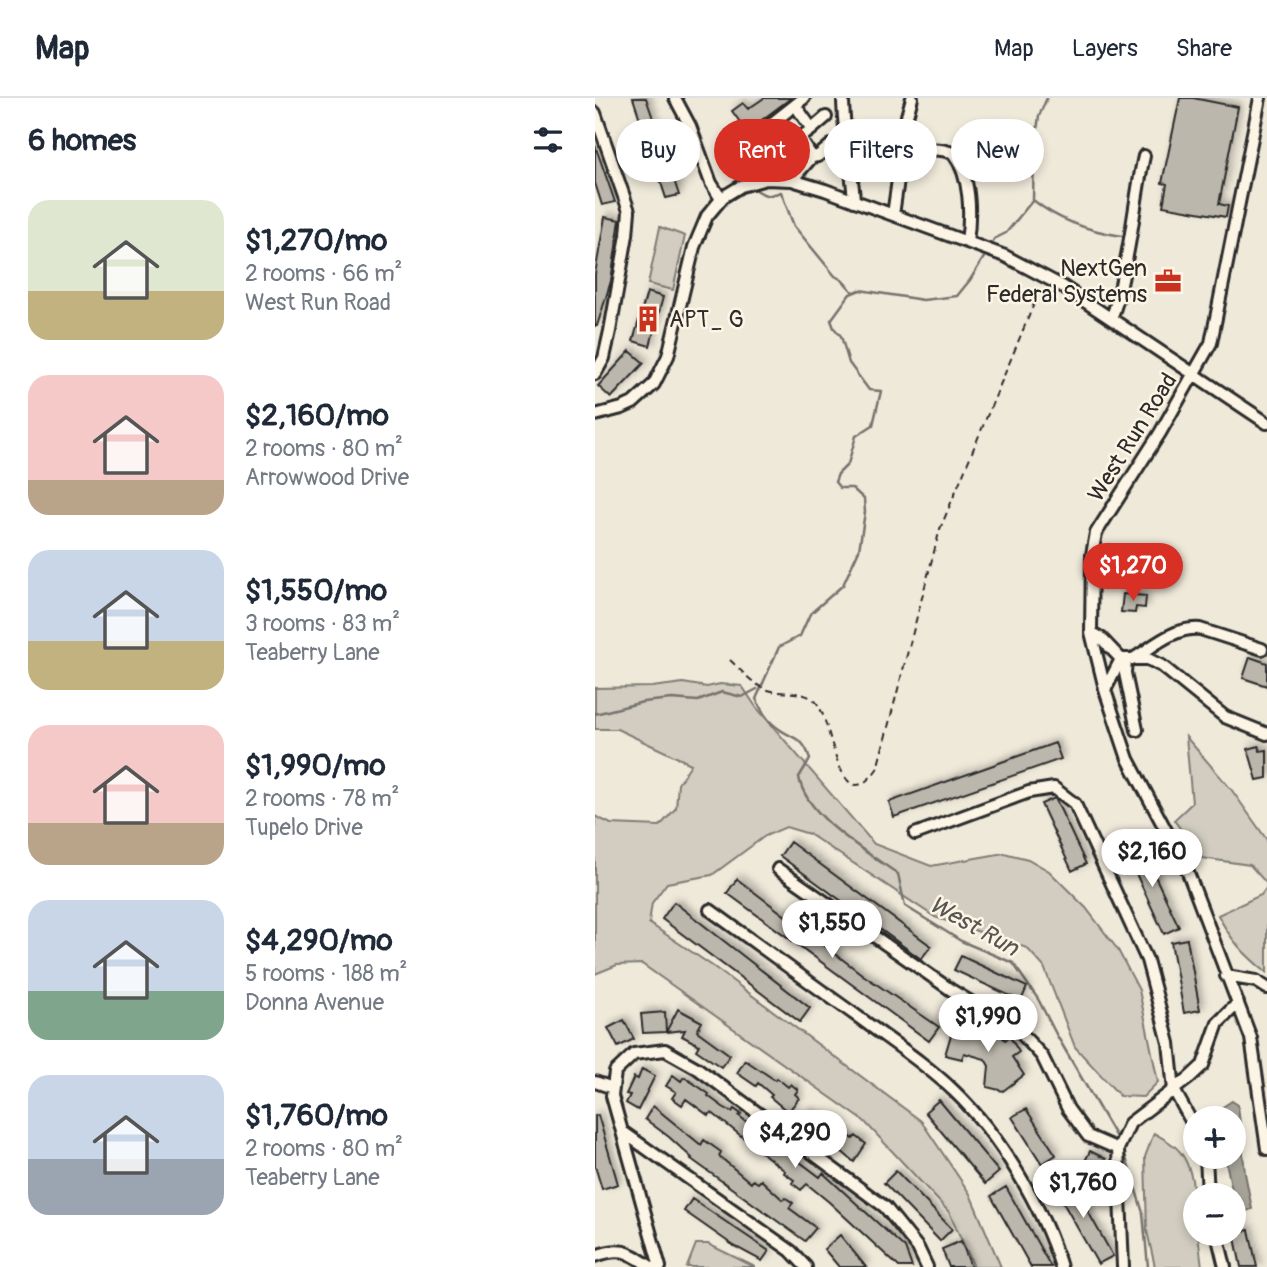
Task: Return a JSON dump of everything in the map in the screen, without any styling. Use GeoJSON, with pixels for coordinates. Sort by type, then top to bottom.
{"type":"FeatureCollection","features":[{"type":"Feature","properties":{"kind":"street"},"geometry":{"type":"LineString","coordinates":[[675,98],[690,126],[711,183],[721,199]]}},
{"type":"Feature","properties":{"kind":"street"},"geometry":{"type":"LineString","coordinates":[[843,98],[843,123],[853,175],[854,201]]}},
{"type":"Feature","properties":{"kind":"street"},"geometry":{"type":"LineString","coordinates":[[907,119],[912,98]]}},
{"type":"Feature","properties":{"kind":"street","name":"West Run Road"},"geometry":{"type":"LineString","coordinates":[[1260,98],[1246,143],[1211,343],[1195,375],[1096,533],[1092,555],[1091,632],[1105,690],[1128,759],[1187,870],[1251,1038],[1267,1149]]}},
{"type":"Feature","properties":{"kind":"street"},"geometry":{"type":"LineString","coordinates":[[777,119],[799,102],[812,129],[826,117]]}},
{"type":"Feature","properties":{"kind":"street"},"geometry":{"type":"LineString","coordinates":[[595,113],[629,211],[610,331],[604,358],[595,374]]}},
{"type":"Feature","properties":{"kind":"street"},"geometry":{"type":"LineString","coordinates":[[937,149],[953,153],[962,167],[970,244]]}},
{"type":"Feature","properties":{"kind":"street"},"geometry":{"type":"LineString","coordinates":[[810,159],[824,151]]}},
{"type":"Feature","properties":{"kind":"street"},"geometry":{"type":"LineString","coordinates":[[1111,318],[1117,305],[1128,254],[1136,189],[1144,156]]}},
{"type":"Feature","properties":{"kind":"street"},"geometry":{"type":"LineString","coordinates":[[595,415],[622,408],[633,402],[645,393],[660,373],[676,328],[694,247],[707,216],[721,199],[752,182]]}},
{"type":"Feature","properties":{"kind":"street"},"geometry":{"type":"LineString","coordinates":[[798,182],[1005,256],[1045,276],[1267,423]]}},
{"type":"Feature","properties":{"kind":"street"},"geometry":{"type":"LineString","coordinates":[[893,215],[898,182]]}},
{"type":"Feature","properties":{"kind":"street"},"geometry":{"type":"LineString","coordinates":[[1105,690],[1127,659],[1178,631],[1200,629],[1262,649]]}},
{"type":"Feature","properties":{"kind":"street"},"geometry":{"type":"LineString","coordinates":[[1091,632],[1127,659],[1148,659],[1162,666],[1225,717],[1267,734]]}},
{"type":"Feature","properties":{"kind":"street"},"geometry":{"type":"LineString","coordinates":[[1127,659],[1125,673],[1137,730]]}},
{"type":"Feature","properties":{"kind":"street"},"geometry":{"type":"LineString","coordinates":[[915,834],[1029,792],[1054,788],[1075,804],[1147,960],[1169,1043],[1174,1090],[1183,1106]]}},
{"type":"Feature","properties":{"kind":"street"},"geometry":{"type":"LineString","coordinates":[[778,869],[951,990],[1019,1031],[1042,1056],[1068,1109],[1089,1136],[1118,1149]]}},
{"type":"Feature","properties":{"kind":"street"},"geometry":{"type":"LineString","coordinates":[[710,910],[918,1061],[954,1091],[986,1127],[1022,1183],[1053,1241],[1061,1267]]}},
{"type":"Feature","properties":{"kind":"street"},"geometry":{"type":"LineString","coordinates":[[1226,976],[1256,981],[1267,988]]}},
{"type":"Feature","properties":{"kind":"street"},"geometry":{"type":"LineString","coordinates":[[1123,1267],[1118,1149],[1129,1123],[1203,1065],[1219,1023],[1238,1003]]}},
{"type":"Feature","properties":{"kind":"street"},"geometry":{"type":"LineString","coordinates":[[660,1267],[622,1132],[613,1088],[615,1072],[634,1054],[665,1050],[697,1068],[885,1207],[918,1248],[927,1267]]}},
{"type":"Feature","properties":{"kind":"street"},"geometry":{"type":"LineString","coordinates":[[595,1082],[613,1088]]}},
{"type":"Feature","properties":{"kind":"street"},"geometry":{"type":"LineString","coordinates":[[622,1132],[791,1251],[806,1267]]}},
{"type":"Feature","properties":{"kind":"street"},"geometry":{"type":"LineString","coordinates":[[1220,1246],[1225,1267]]}},
{"type":"Feature","properties":{"kind":"street"},"geometry":{"type":"LineString","coordinates":[[595,1256],[612,1250],[633,1255],[651,1267]]}},
{"type":"Feature","properties":{"kind":"path"},"geometry":{"type":"LineString","coordinates":[[730,660],[766,690],[797,693],[817,703],[825,718],[840,771],[848,782],[857,785],[868,782],[877,769],[940,528],[1045,276]]}},
{"type":"Feature","properties":{"kind":"shaded area"},"geometry":{"type":"Polygon","coordinates":[[[660,227],[685,236],[673,290],[648,284],[660,227]]]}},
{"type":"Feature","properties":{"kind":"shaded area"},"geometry":{"type":"Polygon","coordinates":[[[683,683],[707,687],[720,684],[742,686],[756,707],[874,844],[931,866],[1004,853],[1028,859],[1049,871],[1086,908],[1118,950],[1139,990],[1158,1082],[1143,1097],[1120,1096],[1075,1047],[1044,967],[1027,948],[935,917],[809,834],[786,827],[765,836],[712,875],[667,883],[652,903],[649,923],[714,967],[921,1121],[970,1194],[1001,1267],[974,1267],[949,1212],[864,1121],[642,964],[617,965],[595,974],[595,816],[611,824],[660,826],[676,808],[678,784],[691,764],[617,729],[595,729],[595,688],[652,687],[683,683]]]}},
{"type":"Feature","properties":{"kind":"shaded area"},"geometry":{"type":"Polygon","coordinates":[[[1186,737],[1231,789],[1267,840],[1267,884],[1250,865],[1202,858],[1174,820],[1192,803],[1186,737]]]}},
{"type":"Feature","properties":{"kind":"shaded area"},"geometry":{"type":"Polygon","coordinates":[[[1267,887],[1267,973],[1239,947],[1218,915],[1261,895],[1267,887]]]}},
{"type":"Feature","properties":{"kind":"shaded area"},"geometry":{"type":"Polygon","coordinates":[[[1232,1101],[1238,1106],[1224,1106],[1232,1101]]]}},
{"type":"Feature","properties":{"kind":"shaded area"},"geometry":{"type":"Polygon","coordinates":[[[1154,1133],[1173,1145],[1183,1156],[1183,1169],[1189,1169],[1192,1183],[1183,1183],[1183,1246],[1199,1246],[1202,1267],[1155,1267],[1147,1231],[1145,1157],[1154,1133]]]}},
{"type":"Feature","properties":{"kind":"shaded area"},"geometry":{"type":"Polygon","coordinates":[[[1228,1169],[1245,1169],[1252,1209],[1246,1210],[1246,1183],[1231,1183],[1228,1169]]]}},
{"type":"Feature","properties":{"kind":"shaded area"},"geometry":{"type":"Polygon","coordinates":[[[696,1244],[708,1244],[755,1267],[687,1267],[696,1244]]]}},
{"type":"Feature","properties":{"kind":"building"},"geometry":{"type":"Polygon","coordinates":[[[633,98],[646,98],[653,119],[640,119],[633,98]]]}},
{"type":"Feature","properties":{"kind":"building"},"geometry":{"type":"Polygon","coordinates":[[[764,98],[791,98],[763,119],[738,119],[732,111],[743,103],[748,109],[764,98]]]}},
{"type":"Feature","properties":{"kind":"building"},"geometry":{"type":"Polygon","coordinates":[[[1180,98],[1238,107],[1219,204],[1228,206],[1226,217],[1163,206],[1167,184],[1162,183],[1180,98]]]}},
{"type":"Feature","properties":{"kind":"building"},"geometry":{"type":"Polygon","coordinates":[[[595,145],[615,202],[602,205],[595,183],[595,145]]]}},
{"type":"Feature","properties":{"kind":"building"},"geometry":{"type":"Polygon","coordinates":[[[661,182],[675,182],[679,195],[666,198],[661,182]]]}},
{"type":"Feature","properties":{"kind":"building"},"geometry":{"type":"Polygon","coordinates":[[[605,217],[620,220],[611,281],[595,326],[595,274],[605,217]]]}},
{"type":"Feature","properties":{"kind":"building","name":"APT_ G"},"geometry":{"type":"Polygon","coordinates":[[[647,292],[663,297],[650,346],[633,341],[647,292]]]}},
{"type":"Feature","properties":{"kind":"building"},"geometry":{"type":"Polygon","coordinates":[[[630,351],[644,363],[611,398],[598,386],[630,351]]]}},
{"type":"Feature","properties":{"kind":"building"},"geometry":{"type":"Polygon","coordinates":[[[1123,594],[1146,596],[1145,608],[1136,607],[1135,613],[1121,612],[1123,594]]]}},
{"type":"Feature","properties":{"kind":"building"},"geometry":{"type":"Polygon","coordinates":[[[1250,657],[1267,663],[1267,686],[1243,678],[1250,657]]]}},
{"type":"Feature","properties":{"kind":"building"},"geometry":{"type":"Polygon","coordinates":[[[1055,743],[1061,759],[894,817],[889,802],[1055,743]]]}},
{"type":"Feature","properties":{"kind":"building"},"geometry":{"type":"Polygon","coordinates":[[[1259,746],[1260,751],[1267,750],[1267,778],[1257,780],[1248,749],[1259,746]]]}},
{"type":"Feature","properties":{"kind":"building"},"geometry":{"type":"Polygon","coordinates":[[[1055,798],[1086,864],[1072,871],[1041,804],[1055,798]]]}},
{"type":"Feature","properties":{"kind":"building"},"geometry":{"type":"Polygon","coordinates":[[[790,842],[931,946],[921,959],[780,856],[790,842]]]}},
{"type":"Feature","properties":{"kind":"building"},"geometry":{"type":"Polygon","coordinates":[[[1140,844],[1179,927],[1164,934],[1125,850],[1140,844]]]}},
{"type":"Feature","properties":{"kind":"building"},"geometry":{"type":"Polygon","coordinates":[[[737,879],[863,975],[939,1027],[929,1041],[727,893],[737,879]]]}},
{"type":"Feature","properties":{"kind":"building"},"geometry":{"type":"Polygon","coordinates":[[[674,902],[810,1008],[800,1022],[662,919],[674,902]]]}},
{"type":"Feature","properties":{"kind":"building"},"geometry":{"type":"Polygon","coordinates":[[[1187,939],[1200,1010],[1184,1013],[1171,942],[1187,939]]]}},
{"type":"Feature","properties":{"kind":"building"},"geometry":{"type":"Polygon","coordinates":[[[961,956],[1027,987],[1021,1001],[954,970],[961,956]]]}},
{"type":"Feature","properties":{"kind":"building"},"geometry":{"type":"Polygon","coordinates":[[[678,1009],[702,1022],[697,1031],[730,1055],[721,1067],[696,1050],[699,1045],[682,1036],[685,1030],[666,1032],[678,1009]]]}},
{"type":"Feature","properties":{"kind":"building"},"geometry":{"type":"Polygon","coordinates":[[[665,1012],[666,1032],[643,1033],[641,1014],[665,1012]]]}},
{"type":"Feature","properties":{"kind":"building"},"geometry":{"type":"Polygon","coordinates":[[[624,1020],[634,1039],[618,1047],[608,1028],[624,1020]]]}},
{"type":"Feature","properties":{"kind":"building"},"geometry":{"type":"Polygon","coordinates":[[[992,1024],[1005,1040],[1010,1037],[1019,1052],[1012,1057],[1024,1075],[1003,1091],[987,1087],[989,1066],[985,1059],[964,1053],[962,1059],[945,1055],[953,1028],[957,1025],[976,1034],[992,1024]]]}},
{"type":"Feature","properties":{"kind":"building"},"geometry":{"type":"Polygon","coordinates":[[[745,1060],[775,1080],[777,1078],[788,1087],[791,1084],[798,1090],[795,1094],[799,1098],[788,1112],[758,1083],[756,1086],[737,1073],[745,1060]]]}},
{"type":"Feature","properties":{"kind":"building"},"geometry":{"type":"Polygon","coordinates":[[[642,1069],[655,1076],[638,1110],[626,1103],[630,1095],[626,1094],[634,1077],[638,1079],[642,1069]]]}},
{"type":"Feature","properties":{"kind":"building"},"geometry":{"type":"Polygon","coordinates":[[[673,1075],[681,1081],[684,1077],[723,1107],[732,1112],[734,1109],[741,1114],[739,1116],[778,1150],[780,1147],[820,1177],[823,1173],[905,1248],[912,1267],[899,1267],[829,1202],[807,1184],[801,1190],[792,1183],[794,1180],[784,1173],[785,1171],[711,1112],[709,1116],[686,1099],[682,1105],[672,1098],[676,1092],[666,1086],[673,1075]]]}},
{"type":"Feature","properties":{"kind":"building"},"geometry":{"type":"Polygon","coordinates":[[[939,1100],[999,1172],[985,1184],[925,1112],[939,1100]]]}},
{"type":"Feature","properties":{"kind":"building"},"geometry":{"type":"Polygon","coordinates":[[[653,1106],[701,1145],[704,1140],[721,1152],[719,1156],[751,1183],[753,1180],[758,1183],[761,1180],[783,1200],[786,1198],[793,1203],[789,1208],[816,1228],[805,1241],[691,1159],[669,1137],[645,1119],[653,1106]]]}},
{"type":"Feature","properties":{"kind":"building"},"geometry":{"type":"Polygon","coordinates":[[[1026,1109],[1056,1155],[1042,1164],[1012,1117],[1026,1109]]]}},
{"type":"Feature","properties":{"kind":"building"},"geometry":{"type":"Polygon","coordinates":[[[809,1113],[827,1126],[820,1135],[802,1122],[809,1113]]]}},
{"type":"Feature","properties":{"kind":"building"},"geometry":{"type":"Polygon","coordinates":[[[598,1115],[618,1184],[602,1189],[595,1166],[595,1116],[598,1115]]]}},
{"type":"Feature","properties":{"kind":"building"},"geometry":{"type":"Polygon","coordinates":[[[846,1133],[853,1139],[856,1136],[866,1144],[854,1162],[834,1145],[846,1133]]]}},
{"type":"Feature","properties":{"kind":"building"},"geometry":{"type":"Polygon","coordinates":[[[1090,1151],[1106,1159],[1101,1169],[1085,1161],[1090,1151]]]}},
{"type":"Feature","properties":{"kind":"building"},"geometry":{"type":"Polygon","coordinates":[[[896,1171],[952,1229],[940,1241],[884,1183],[896,1171]]]}},
{"type":"Feature","properties":{"kind":"building"},"geometry":{"type":"Polygon","coordinates":[[[1068,1176],[1113,1256],[1098,1264],[1053,1185],[1068,1176]]]}},
{"type":"Feature","properties":{"kind":"building"},"geometry":{"type":"Polygon","coordinates":[[[1006,1187],[1051,1267],[1031,1267],[991,1196],[1006,1187]]]}},
{"type":"Feature","properties":{"kind":"building"},"geometry":{"type":"Polygon","coordinates":[[[692,1199],[769,1251],[762,1261],[734,1246],[684,1211],[692,1199]]]}},
{"type":"Feature","properties":{"kind":"building"},"geometry":{"type":"Polygon","coordinates":[[[1249,1230],[1257,1267],[1241,1267],[1237,1246],[1246,1246],[1246,1231],[1249,1230]]]}},
{"type":"Feature","properties":{"kind":"building"},"geometry":{"type":"Polygon","coordinates":[[[840,1235],[866,1267],[839,1267],[824,1249],[840,1235]]]}},
{"type":"Feature","properties":{"kind":"building"},"geometry":{"type":"Polygon","coordinates":[[[961,1241],[971,1267],[949,1267],[942,1249],[961,1241]]]}},
{"type":"Feature","properties":{"kind":"waterway","name":"West Run"},"geometry":{"type":"LineString","coordinates":[[991,245],[994,239],[1006,233],[1033,200],[1034,152],[1039,116],[1047,98]]}},
{"type":"Feature","properties":{"kind":"waterway"},"geometry":{"type":"LineString","coordinates":[[752,188],[765,195],[781,192],[794,226],[835,276],[853,292]]}},
{"type":"Feature","properties":{"kind":"waterway","name":"West Run"},"geometry":{"type":"LineString","coordinates":[[1033,200],[1053,214],[1075,224],[1122,236]]}},
{"type":"Feature","properties":{"kind":"waterway","name":"West Run"},"geometry":{"type":"LineString","coordinates":[[986,254],[957,296],[923,300],[860,290],[850,294],[831,320],[841,336],[849,363],[869,390],[881,391],[873,425],[856,436],[848,464],[838,474],[835,482],[840,488],[852,488],[864,499],[865,512],[859,550],[843,585],[810,614],[800,636],[779,647],[756,699],[772,723],[800,742],[807,751],[810,759],[799,777],[813,806],[839,832],[898,874],[905,906],[961,941],[1013,963],[1038,999],[1117,1139]]}},
{"type":"Feature","properties":{"kind":"waterway"},"geometry":{"type":"LineString","coordinates":[[595,714],[643,702],[672,699],[698,701],[722,692],[742,697],[757,689]]}},
{"type":"Feature","properties":{"kind":"waterway","name":"West Run"},"geometry":{"type":"LineString","coordinates":[[1123,1148],[1143,1213],[1148,1267]]}},
{"type":"Feature","properties":{"kind":"place","name":"NextGen Federal Systems"},"geometry":{"type":"Point","coordinates":[1168,281]}},
{"type":"Feature","properties":{"kind":"place","name":"APT_ G"},"geometry":{"type":"Point","coordinates":[648,319]}}]}
